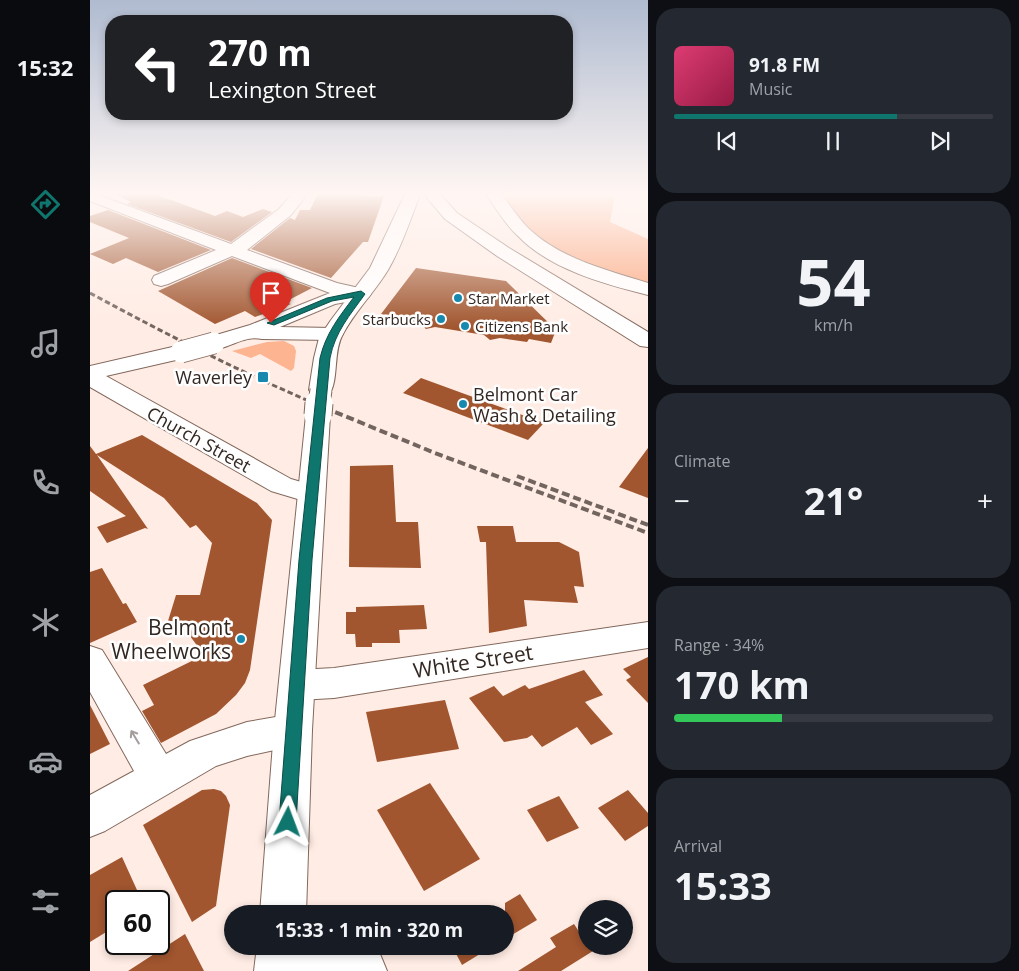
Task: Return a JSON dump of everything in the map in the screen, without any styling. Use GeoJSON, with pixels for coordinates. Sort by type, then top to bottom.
{"type":"FeatureCollection","features":[{"type":"Feature","properties":{"kind":"street"},"geometry":{"type":"LineString","coordinates":[[199,237],[332,288],[361,294]]}},
{"type":"Feature","properties":{"kind":"street"},"geometry":{"type":"LineString","coordinates":[[161,280],[233,250],[250,237]]}},
{"type":"Feature","properties":{"kind":"street"},"geometry":{"type":"LineString","coordinates":[[283,905],[293,730],[298,685],[311,494],[326,353],[332,334],[384,260],[394,237]]}},
{"type":"Feature","properties":{"kind":"street"},"geometry":{"type":"LineString","coordinates":[[482,237],[514,259],[647,340]]}},
{"type":"Feature","properties":{"kind":"street"},"geometry":{"type":"LineString","coordinates":[[531,237],[546,249],[589,270],[648,289]]}},
{"type":"Feature","properties":{"kind":"street"},"geometry":{"type":"LineString","coordinates":[[90,374],[214,343],[256,329],[330,299],[361,294]]}},
{"type":"Feature","properties":{"kind":"street"},"geometry":{"type":"LineString","coordinates":[[214,343],[267,333],[332,334]]}},
{"type":"Feature","properties":{"kind":"street"},"geometry":{"type":"LineString","coordinates":[[137,404],[131,395],[130,381],[146,366],[173,354]]}},
{"type":"Feature","properties":{"kind":"street","name":"Church Street"},"geometry":{"type":"LineString","coordinates":[[90,374],[137,404],[281,485],[311,494]]}},
{"type":"Feature","properties":{"kind":"street","name":"White Street"},"geometry":{"type":"LineString","coordinates":[[298,685],[334,683],[648,635]]}},
{"type":"Feature","properties":{"kind":"street"},"geometry":{"type":"LineString","coordinates":[[90,660],[160,779]]}},
{"type":"Feature","properties":{"kind":"street"},"geometry":{"type":"LineString","coordinates":[[90,817],[204,753],[293,730]]}},
{"type":"Feature","properties":{"kind":"street"},"geometry":{"type":"LineString","coordinates":[[278,971],[279,955]]}},
{"type":"Feature","properties":{"kind":"street"},"geometry":{"type":"LineString","coordinates":[[315,971],[354,969],[363,971]]}},
{"type":"Feature","properties":{"kind":"shaded area"},"geometry":{"type":"Polygon","coordinates":[[[537,237],[644,237],[648,239],[648,285],[565,255],[537,237]]]}},
{"type":"Feature","properties":{"kind":"shaded area"},"geometry":{"type":"Polygon","coordinates":[[[284,341],[294,346],[296,351],[294,368],[291,371],[260,354],[251,358],[232,351],[267,342],[284,341]]]}},
{"type":"Feature","properties":{"kind":"building"},"geometry":{"type":"Polygon","coordinates":[[[127,237],[178,237],[211,250],[158,272],[126,258],[113,264],[90,254],[129,238],[127,237]]]}},
{"type":"Feature","properties":{"kind":"building"},"geometry":{"type":"Polygon","coordinates":[[[218,237],[237,237],[231,242],[218,237]]]}},
{"type":"Feature","properties":{"kind":"building"},"geometry":{"type":"Polygon","coordinates":[[[266,237],[370,237],[368,242],[363,242],[331,278],[251,249],[266,237]]]}},
{"type":"Feature","properties":{"kind":"building"},"geometry":{"type":"Polygon","coordinates":[[[232,258],[312,288],[285,302],[291,304],[255,317],[245,311],[215,324],[158,291],[232,258]]]}},
{"type":"Feature","properties":{"kind":"building","name":"Star Market"},"geometry":{"type":"Polygon","coordinates":[[[416,268],[506,281],[556,330],[551,343],[529,339],[527,342],[500,338],[490,340],[484,335],[435,327],[426,329],[421,324],[395,320],[397,317],[381,314],[416,268]]]}},
{"type":"Feature","properties":{"kind":"building","name":"Belmont Car Wash & Detailing"},"geometry":{"type":"Polygon","coordinates":[[[421,378],[544,423],[528,440],[403,393],[421,378]]]}},
{"type":"Feature","properties":{"kind":"building"},"geometry":{"type":"Polygon","coordinates":[[[142,435],[257,503],[272,520],[250,670],[245,683],[236,695],[216,714],[161,743],[142,711],[154,705],[143,685],[204,655],[190,636],[194,621],[168,621],[176,595],[200,595],[212,543],[196,525],[190,528],[164,498],[97,455],[148,529],[145,528],[107,543],[97,527],[126,516],[90,491],[90,446],[96,454],[142,435]]]}},
{"type":"Feature","properties":{"kind":"building"},"geometry":{"type":"Polygon","coordinates":[[[648,448],[648,498],[619,487],[648,448]]]}},
{"type":"Feature","properties":{"kind":"building"},"geometry":{"type":"Polygon","coordinates":[[[393,465],[396,522],[418,522],[421,568],[349,567],[350,466],[393,465]]]}},
{"type":"Feature","properties":{"kind":"building"},"geometry":{"type":"Polygon","coordinates":[[[477,526],[513,526],[516,542],[559,542],[579,552],[584,587],[574,586],[578,603],[524,600],[527,626],[489,633],[486,542],[480,542],[477,526]]]}},
{"type":"Feature","properties":{"kind":"building"},"geometry":{"type":"Polygon","coordinates":[[[102,568],[123,604],[126,603],[137,622],[90,643],[90,572],[102,568]]]}},
{"type":"Feature","properties":{"kind":"building"},"geometry":{"type":"Polygon","coordinates":[[[424,605],[427,629],[399,630],[400,643],[372,643],[372,647],[356,647],[355,634],[346,634],[346,612],[356,612],[356,607],[424,605]]]}},
{"type":"Feature","properties":{"kind":"building"},"geometry":{"type":"Polygon","coordinates":[[[648,657],[648,703],[626,680],[631,677],[623,669],[648,657]]]}},
{"type":"Feature","properties":{"kind":"building"},"geometry":{"type":"Polygon","coordinates":[[[584,670],[603,695],[585,702],[613,734],[591,745],[577,727],[542,747],[532,735],[527,738],[504,742],[469,698],[494,686],[503,696],[525,685],[529,689],[584,670]]]}},
{"type":"Feature","properties":{"kind":"building"},"geometry":{"type":"Polygon","coordinates":[[[445,700],[459,749],[377,762],[366,712],[445,700]]]}},
{"type":"Feature","properties":{"kind":"building"},"geometry":{"type":"Polygon","coordinates":[[[90,705],[110,744],[90,754],[90,705]]]}},
{"type":"Feature","properties":{"kind":"building"},"geometry":{"type":"Polygon","coordinates":[[[430,783],[480,859],[424,891],[377,810],[430,783]]]}},
{"type":"Feature","properties":{"kind":"building"},"geometry":{"type":"Polygon","coordinates":[[[214,789],[221,791],[226,796],[230,805],[216,906],[192,922],[143,825],[202,790],[214,789]]]}},
{"type":"Feature","properties":{"kind":"building"},"geometry":{"type":"Polygon","coordinates":[[[628,790],[648,813],[648,826],[625,841],[598,808],[628,790]]]}},
{"type":"Feature","properties":{"kind":"building"},"geometry":{"type":"Polygon","coordinates":[[[559,796],[579,828],[547,842],[527,810],[559,796]]]}},
{"type":"Feature","properties":{"kind":"building"},"geometry":{"type":"Polygon","coordinates":[[[122,857],[137,890],[105,890],[105,933],[90,942],[90,875],[122,857]]]}},
{"type":"Feature","properties":{"kind":"building"},"geometry":{"type":"Polygon","coordinates":[[[520,894],[537,920],[514,934],[514,905],[505,905],[505,903],[520,894]]]}},
{"type":"Feature","properties":{"kind":"building"},"geometry":{"type":"Polygon","coordinates":[[[574,924],[578,930],[578,955],[587,955],[561,971],[518,971],[556,947],[550,938],[574,924]]]}},
{"type":"Feature","properties":{"kind":"building"},"geometry":{"type":"Polygon","coordinates":[[[185,934],[204,971],[128,971],[153,955],[170,955],[170,944],[185,934]]]}},
{"type":"Feature","properties":{"kind":"building"},"geometry":{"type":"Polygon","coordinates":[[[457,955],[478,955],[462,965],[457,955]]]}},
{"type":"Feature","properties":{"kind":"railway"},"geometry":{"type":"LineString","coordinates":[[90,293],[202,351],[316,404]]}},
{"type":"Feature","properties":{"kind":"railway"},"geometry":{"type":"LineString","coordinates":[[313,403],[435,453],[648,533]]}},
{"type":"Feature","properties":{"kind":"railway"},"geometry":{"type":"LineString","coordinates":[[517,476],[648,525]]}},
{"type":"Feature","properties":{"kind":"place","name":"Star Market"},"geometry":{"type":"Point","coordinates":[458,298]}},
{"type":"Feature","properties":{"kind":"place","name":"Starbucks"},"geometry":{"type":"Point","coordinates":[441,319]}},
{"type":"Feature","properties":{"kind":"place","name":"Citizens Bank"},"geometry":{"type":"Point","coordinates":[465,326]}},
{"type":"Feature","properties":{"kind":"place","name":"Waverley"},"geometry":{"type":"Point","coordinates":[263,377]}},
{"type":"Feature","properties":{"kind":"place","name":"Belmont Car Wash & Detailing"},"geometry":{"type":"Point","coordinates":[463,404]}},
{"type":"Feature","properties":{"kind":"place","name":"Belmont Wheelworks"},"geometry":{"type":"Point","coordinates":[241,639]}},
{"type":"Feature","properties":{"kind":"route"},"geometry":{"type":"LineString","coordinates":[[271,323],[330,299],[361,294],[335,329],[328,343],[325,358],[318,415],[306,560],[288,822]]}}]}
